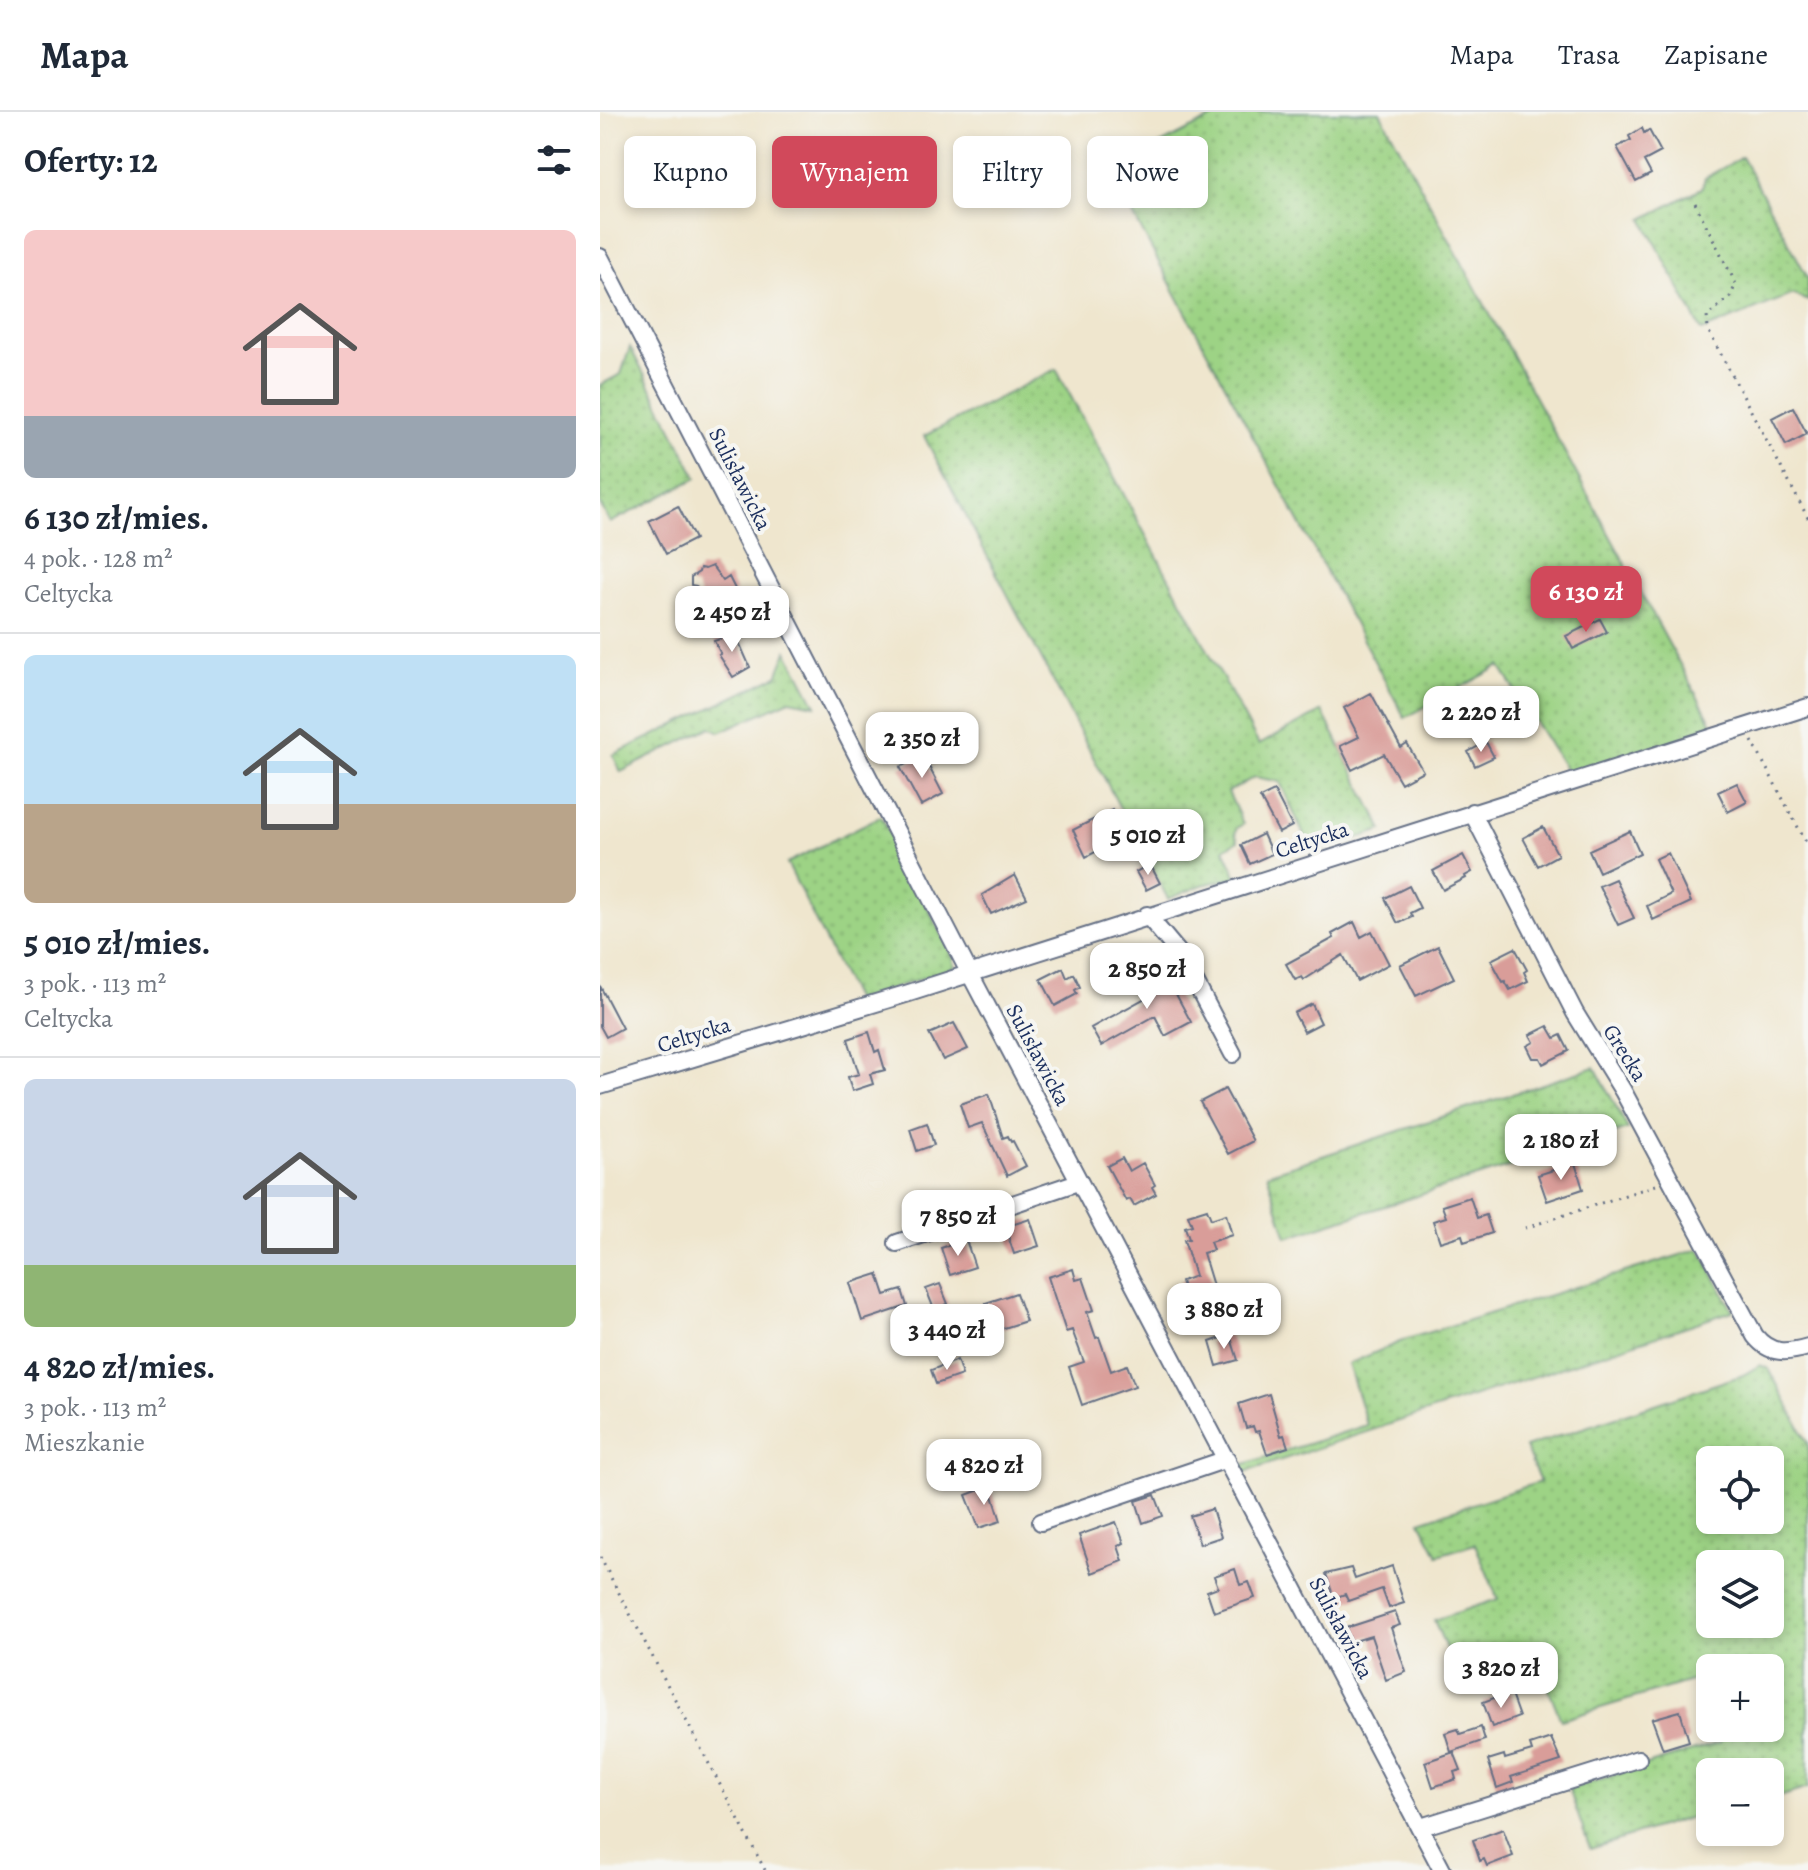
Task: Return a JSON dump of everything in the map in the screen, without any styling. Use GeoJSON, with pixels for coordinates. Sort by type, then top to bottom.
{"type":"FeatureCollection","features":[{"type":"Feature","properties":{"kind":"street","name":"Sulisławicka"},"geometry":{"type":"LineString","coordinates":[[600,257],[1078,1182],[1442,1870]]}},
{"type":"Feature","properties":{"kind":"street","name":"Celtycka"},"geometry":{"type":"LineString","coordinates":[[600,1086],[909,993],[1808,707]]}},
{"type":"Feature","properties":{"kind":"street","name":"Grecka"},"geometry":{"type":"LineString","coordinates":[[1472,812],[1575,1013],[1623,1091],[1750,1328],[1760,1342],[1774,1351],[1783,1353],[1808,1347]]}},
{"type":"Feature","properties":{"kind":"street"},"geometry":{"type":"LineString","coordinates":[[1147,915],[1182,957],[1233,1054]]}},
{"type":"Feature","properties":{"kind":"street"},"geometry":{"type":"LineString","coordinates":[[897,1243],[1078,1182]]}},
{"type":"Feature","properties":{"kind":"street"},"geometry":{"type":"LineString","coordinates":[[1041,1522],[1227,1459]]}},
{"type":"Feature","properties":{"kind":"street"},"geometry":{"type":"LineString","coordinates":[[1421,1827],[1638,1759]]}},
{"type":"Feature","properties":{"kind":"path"},"geometry":{"type":"LineString","coordinates":[[1695,203],[1736,284],[1730,297],[1707,316],[1708,330],[1808,518]]}},
{"type":"Feature","properties":{"kind":"path"},"geometry":{"type":"LineString","coordinates":[[1745,727],[1808,846]]}},
{"type":"Feature","properties":{"kind":"path"},"geometry":{"type":"LineString","coordinates":[[1525,1228],[1671,1179]]}},
{"type":"Feature","properties":{"kind":"path"},"geometry":{"type":"LineString","coordinates":[[600,1557],[765,1870]]}},
{"type":"Feature","properties":{"kind":"green space"},"geometry":{"type":"Polygon","coordinates":[[[1224,112],[1380,112],[1715,729],[1569,775],[1500,666],[1405,718],[1130,208],[1208,208],[1208,136],[1176,136],[1224,112]]]}},
{"type":"Feature","properties":{"kind":"green space"},"geometry":{"type":"Polygon","coordinates":[[[1742,157],[1808,278],[1808,301],[1793,294],[1702,331],[1643,219],[1702,188],[1705,178],[1742,157]]]}},
{"type":"Feature","properties":{"kind":"green space"},"geometry":{"type":"Polygon","coordinates":[[[630,347],[697,478],[610,523],[600,504],[600,385],[621,374],[630,347]]]}},
{"type":"Feature","properties":{"kind":"green space"},"geometry":{"type":"Polygon","coordinates":[[[1056,369],[1259,745],[1322,711],[1383,830],[1312,853],[1280,782],[1255,777],[1228,792],[1243,824],[1235,833],[1238,841],[1224,849],[1237,877],[1202,885],[1168,899],[924,436],[1056,369]]]}},
{"type":"Feature","properties":{"kind":"green space"},"geometry":{"type":"Polygon","coordinates":[[[787,651],[816,705],[790,700],[720,732],[711,727],[621,772],[613,755],[777,676],[787,651]]]}},
{"type":"Feature","properties":{"kind":"green space"},"geometry":{"type":"Polygon","coordinates":[[[881,816],[953,957],[955,967],[855,1001],[787,863],[881,816]]]}},
{"type":"Feature","properties":{"kind":"green space"},"geometry":{"type":"Polygon","coordinates":[[[1595,1067],[1628,1129],[1287,1237],[1267,1174],[1595,1067]]]}},
{"type":"Feature","properties":{"kind":"green space"},"geometry":{"type":"Polygon","coordinates":[[[1700,1249],[1733,1311],[1245,1472],[1241,1465],[1367,1425],[1348,1364],[1407,1339],[1700,1249]]]}},
{"type":"Feature","properties":{"kind":"green space"},"geometry":{"type":"Polygon","coordinates":[[[1760,1365],[1769,1369],[1808,1443],[1808,1788],[1784,1796],[1784,1758],[1696,1758],[1696,1815],[1590,1849],[1569,1789],[1721,1742],[1784,1742],[1784,1654],[1696,1654],[1696,1679],[1561,1720],[1537,1659],[1492,1671],[1488,1662],[1463,1666],[1457,1650],[1447,1651],[1434,1620],[1498,1599],[1475,1544],[1438,1555],[1420,1521],[1540,1482],[1525,1447],[1743,1375],[1760,1365]]]}},
{"type":"Feature","properties":{"kind":"building"},"geometry":{"type":"Polygon","coordinates":[[[1642,128],[1644,133],[1649,130],[1661,152],[1644,161],[1651,174],[1636,182],[1617,147],[1631,140],[1629,136],[1642,128]]]}},
{"type":"Feature","properties":{"kind":"building"},"geometry":{"type":"Polygon","coordinates":[[[1793,407],[1807,434],[1786,445],[1772,418],[1793,407]]]}},
{"type":"Feature","properties":{"kind":"building"},"geometry":{"type":"Polygon","coordinates":[[[678,506],[695,539],[666,554],[649,521],[678,506]]]}},
{"type":"Feature","properties":{"kind":"building"},"geometry":{"type":"Polygon","coordinates":[[[712,566],[723,581],[729,577],[736,591],[706,607],[696,586],[691,585],[691,577],[700,568],[712,566]]]}},
{"type":"Feature","properties":{"kind":"building"},"geometry":{"type":"Polygon","coordinates":[[[1600,619],[1607,632],[1573,649],[1566,636],[1600,619]]]}},
{"type":"Feature","properties":{"kind":"building"},"geometry":{"type":"Polygon","coordinates":[[[734,631],[750,667],[733,677],[714,641],[720,639],[722,633],[727,635],[734,631]]]}},
{"type":"Feature","properties":{"kind":"building"},"geometry":{"type":"Polygon","coordinates":[[[1371,693],[1401,748],[1407,744],[1423,771],[1401,783],[1384,754],[1352,770],[1340,746],[1359,737],[1344,708],[1371,693]]]}},
{"type":"Feature","properties":{"kind":"building"},"geometry":{"type":"Polygon","coordinates":[[[1480,701],[1497,729],[1480,740],[1462,713],[1480,701]]]}},
{"type":"Feature","properties":{"kind":"building"},"geometry":{"type":"Polygon","coordinates":[[[1486,742],[1494,757],[1475,766],[1468,752],[1486,742]]]}},
{"type":"Feature","properties":{"kind":"building"},"geometry":{"type":"Polygon","coordinates":[[[923,755],[943,794],[921,806],[900,767],[923,755]]]}},
{"type":"Feature","properties":{"kind":"building"},"geometry":{"type":"Polygon","coordinates":[[[1737,783],[1747,802],[1728,812],[1718,792],[1737,783]]]}},
{"type":"Feature","properties":{"kind":"building"},"geometry":{"type":"Polygon","coordinates":[[[1274,791],[1292,826],[1279,833],[1260,798],[1274,791]]]}},
{"type":"Feature","properties":{"kind":"building"},"geometry":{"type":"Polygon","coordinates":[[[1112,810],[1126,836],[1086,857],[1073,830],[1112,810]]]}},
{"type":"Feature","properties":{"kind":"building"},"geometry":{"type":"Polygon","coordinates":[[[1543,827],[1558,855],[1538,866],[1523,838],[1543,827]]]}},
{"type":"Feature","properties":{"kind":"building"},"geometry":{"type":"Polygon","coordinates":[[[1630,831],[1640,853],[1599,872],[1589,850],[1630,831]]]}},
{"type":"Feature","properties":{"kind":"building"},"geometry":{"type":"Polygon","coordinates":[[[1263,834],[1272,854],[1250,864],[1241,845],[1263,834]]]}},
{"type":"Feature","properties":{"kind":"building"},"geometry":{"type":"Polygon","coordinates":[[[1668,853],[1691,902],[1653,920],[1647,906],[1671,894],[1655,859],[1668,853]]]}},
{"type":"Feature","properties":{"kind":"building"},"geometry":{"type":"Polygon","coordinates":[[[1463,855],[1472,872],[1443,890],[1433,871],[1463,855]]]}},
{"type":"Feature","properties":{"kind":"building"},"geometry":{"type":"Polygon","coordinates":[[[1150,864],[1160,883],[1146,890],[1136,872],[1150,864]]]}},
{"type":"Feature","properties":{"kind":"building"},"geometry":{"type":"Polygon","coordinates":[[[1015,875],[1027,898],[991,914],[982,895],[1015,875]]]}},
{"type":"Feature","properties":{"kind":"building"},"geometry":{"type":"Polygon","coordinates":[[[1615,879],[1634,918],[1618,925],[1599,886],[1615,879]]]}},
{"type":"Feature","properties":{"kind":"building"},"geometry":{"type":"Polygon","coordinates":[[[1409,886],[1420,908],[1400,923],[1385,898],[1409,886]]]}},
{"type":"Feature","properties":{"kind":"building"},"geometry":{"type":"Polygon","coordinates":[[[1354,922],[1361,937],[1372,931],[1389,964],[1357,981],[1343,955],[1304,980],[1302,977],[1295,980],[1286,964],[1334,938],[1332,934],[1354,922]]]}},
{"type":"Feature","properties":{"kind":"building"},"geometry":{"type":"Polygon","coordinates":[[[1438,946],[1454,978],[1416,996],[1400,965],[1438,946]]]}},
{"type":"Feature","properties":{"kind":"building"},"geometry":{"type":"Polygon","coordinates":[[[1515,948],[1527,970],[1524,972],[1528,981],[1510,990],[1491,960],[1515,948]]]}},
{"type":"Feature","properties":{"kind":"building"},"geometry":{"type":"Polygon","coordinates":[[[1063,968],[1067,978],[1074,974],[1080,987],[1075,990],[1077,994],[1055,1006],[1041,979],[1063,968]]]}},
{"type":"Feature","properties":{"kind":"building"},"geometry":{"type":"Polygon","coordinates":[[[1163,970],[1191,1022],[1165,1036],[1155,1016],[1101,1046],[1091,1028],[1145,998],[1137,983],[1163,970]]]}},
{"type":"Feature","properties":{"kind":"building"},"geometry":{"type":"Polygon","coordinates":[[[600,986],[622,1028],[606,1037],[600,1026],[600,986]]]}},
{"type":"Feature","properties":{"kind":"building"},"geometry":{"type":"Polygon","coordinates":[[[1312,1004],[1321,1023],[1304,1032],[1294,1013],[1312,1004]]]}},
{"type":"Feature","properties":{"kind":"building"},"geometry":{"type":"Polygon","coordinates":[[[954,1023],[968,1049],[943,1060],[929,1034],[954,1023]]]}},
{"type":"Feature","properties":{"kind":"building"},"geometry":{"type":"Polygon","coordinates":[[[1548,1026],[1555,1038],[1561,1035],[1569,1051],[1543,1064],[1540,1058],[1533,1058],[1527,1046],[1534,1042],[1530,1035],[1548,1026]]]}},
{"type":"Feature","properties":{"kind":"building"},"geometry":{"type":"Polygon","coordinates":[[[869,1032],[885,1070],[870,1074],[873,1084],[852,1091],[848,1077],[859,1074],[848,1039],[869,1032]]]}},
{"type":"Feature","properties":{"kind":"building"},"geometry":{"type":"Polygon","coordinates":[[[1225,1089],[1253,1141],[1228,1154],[1200,1102],[1225,1089]]]}},
{"type":"Feature","properties":{"kind":"building"},"geometry":{"type":"Polygon","coordinates":[[[989,1094],[1003,1138],[1008,1136],[1013,1141],[1026,1166],[1007,1176],[982,1123],[968,1128],[960,1104],[989,1094]]]}},
{"type":"Feature","properties":{"kind":"building"},"geometry":{"type":"Polygon","coordinates":[[[927,1123],[934,1145],[917,1151],[910,1129],[927,1123]]]}},
{"type":"Feature","properties":{"kind":"building"},"geometry":{"type":"Polygon","coordinates":[[[1122,1158],[1129,1171],[1143,1163],[1155,1185],[1152,1187],[1156,1194],[1134,1206],[1130,1199],[1126,1201],[1107,1166],[1122,1158]]]}},
{"type":"Feature","properties":{"kind":"building"},"geometry":{"type":"Polygon","coordinates":[[[1575,1163],[1583,1189],[1547,1201],[1538,1175],[1575,1163]]]}},
{"type":"Feature","properties":{"kind":"building"},"geometry":{"type":"Polygon","coordinates":[[[1470,1197],[1477,1218],[1486,1215],[1492,1233],[1464,1242],[1462,1235],[1440,1242],[1433,1221],[1446,1217],[1442,1206],[1470,1197]]]}},
{"type":"Feature","properties":{"kind":"building"},"geometry":{"type":"Polygon","coordinates":[[[1207,1209],[1211,1219],[1226,1214],[1232,1235],[1210,1242],[1213,1250],[1203,1253],[1214,1289],[1208,1291],[1210,1298],[1188,1305],[1181,1281],[1195,1276],[1184,1240],[1189,1239],[1185,1227],[1192,1225],[1188,1215],[1207,1209]]]}},
{"type":"Feature","properties":{"kind":"building"},"geometry":{"type":"Polygon","coordinates":[[[1030,1219],[1039,1246],[1014,1254],[1005,1227],[1030,1219]]]}},
{"type":"Feature","properties":{"kind":"building"},"geometry":{"type":"Polygon","coordinates":[[[966,1240],[975,1267],[950,1275],[941,1248],[966,1240]]]}},
{"type":"Feature","properties":{"kind":"building"},"geometry":{"type":"Polygon","coordinates":[[[1073,1269],[1076,1280],[1083,1278],[1094,1310],[1087,1312],[1111,1371],[1127,1365],[1135,1386],[1082,1405],[1069,1367],[1084,1362],[1072,1330],[1066,1332],[1048,1277],[1073,1269]]]}},
{"type":"Feature","properties":{"kind":"building"},"geometry":{"type":"Polygon","coordinates":[[[878,1274],[885,1295],[902,1290],[907,1306],[862,1321],[850,1283],[878,1274]]]}},
{"type":"Feature","properties":{"kind":"building"},"geometry":{"type":"Polygon","coordinates":[[[940,1284],[948,1304],[934,1309],[926,1289],[940,1284]]]}},
{"type":"Feature","properties":{"kind":"building"},"geometry":{"type":"Polygon","coordinates":[[[1016,1293],[1026,1321],[995,1331],[986,1303],[1016,1293]]]}},
{"type":"Feature","properties":{"kind":"building"},"geometry":{"type":"Polygon","coordinates":[[[1230,1335],[1238,1360],[1217,1366],[1210,1342],[1230,1335]]]}},
{"type":"Feature","properties":{"kind":"building"},"geometry":{"type":"Polygon","coordinates":[[[957,1360],[962,1375],[936,1384],[931,1370],[957,1360]]]}},
{"type":"Feature","properties":{"kind":"building"},"geometry":{"type":"Polygon","coordinates":[[[1269,1394],[1281,1436],[1284,1435],[1288,1447],[1267,1454],[1259,1431],[1255,1432],[1253,1426],[1246,1428],[1239,1404],[1269,1394]]]}},
{"type":"Feature","properties":{"kind":"building"},"geometry":{"type":"Polygon","coordinates":[[[990,1486],[1001,1521],[979,1528],[966,1495],[990,1486]]]}},
{"type":"Feature","properties":{"kind":"building"},"geometry":{"type":"Polygon","coordinates":[[[1155,1495],[1163,1516],[1143,1523],[1136,1501],[1155,1495]]]}},
{"type":"Feature","properties":{"kind":"building"},"geometry":{"type":"Polygon","coordinates":[[[1212,1509],[1221,1537],[1200,1544],[1190,1516],[1212,1509]]]}},
{"type":"Feature","properties":{"kind":"building"},"geometry":{"type":"Polygon","coordinates":[[[1116,1522],[1124,1543],[1118,1546],[1123,1561],[1092,1573],[1079,1535],[1116,1522]]]}},
{"type":"Feature","properties":{"kind":"building"},"geometry":{"type":"Polygon","coordinates":[[[1392,1566],[1404,1603],[1389,1608],[1382,1589],[1348,1601],[1345,1594],[1334,1598],[1326,1574],[1351,1568],[1355,1579],[1392,1566]]]}},
{"type":"Feature","properties":{"kind":"building"},"geometry":{"type":"Polygon","coordinates":[[[1235,1569],[1240,1585],[1249,1582],[1255,1598],[1214,1612],[1207,1591],[1218,1587],[1214,1576],[1235,1569]]]}},
{"type":"Feature","properties":{"kind":"building"},"geometry":{"type":"Polygon","coordinates":[[[1395,1612],[1400,1625],[1391,1628],[1406,1672],[1386,1680],[1371,1636],[1351,1642],[1346,1628],[1395,1612]]]}},
{"type":"Feature","properties":{"kind":"building"},"geometry":{"type":"Polygon","coordinates":[[[1510,1692],[1519,1717],[1492,1727],[1483,1702],[1510,1692]]]}},
{"type":"Feature","properties":{"kind":"building"},"geometry":{"type":"Polygon","coordinates":[[[1680,1711],[1689,1741],[1663,1749],[1652,1719],[1680,1711]]]}},
{"type":"Feature","properties":{"kind":"building"},"geometry":{"type":"Polygon","coordinates":[[[1481,1727],[1485,1740],[1451,1752],[1445,1733],[1458,1729],[1460,1734],[1481,1727]]]}},
{"type":"Feature","properties":{"kind":"building"},"geometry":{"type":"Polygon","coordinates":[[[1551,1738],[1561,1761],[1511,1777],[1513,1782],[1497,1788],[1488,1760],[1504,1755],[1505,1759],[1532,1751],[1530,1745],[1551,1738]]]}},
{"type":"Feature","properties":{"kind":"building"},"geometry":{"type":"Polygon","coordinates":[[[1454,1752],[1461,1770],[1454,1772],[1456,1779],[1433,1787],[1425,1762],[1454,1752]]]}},
{"type":"Feature","properties":{"kind":"building"},"geometry":{"type":"Polygon","coordinates":[[[1503,1829],[1513,1856],[1487,1866],[1484,1859],[1480,1861],[1473,1840],[1503,1829]]]}}]}
